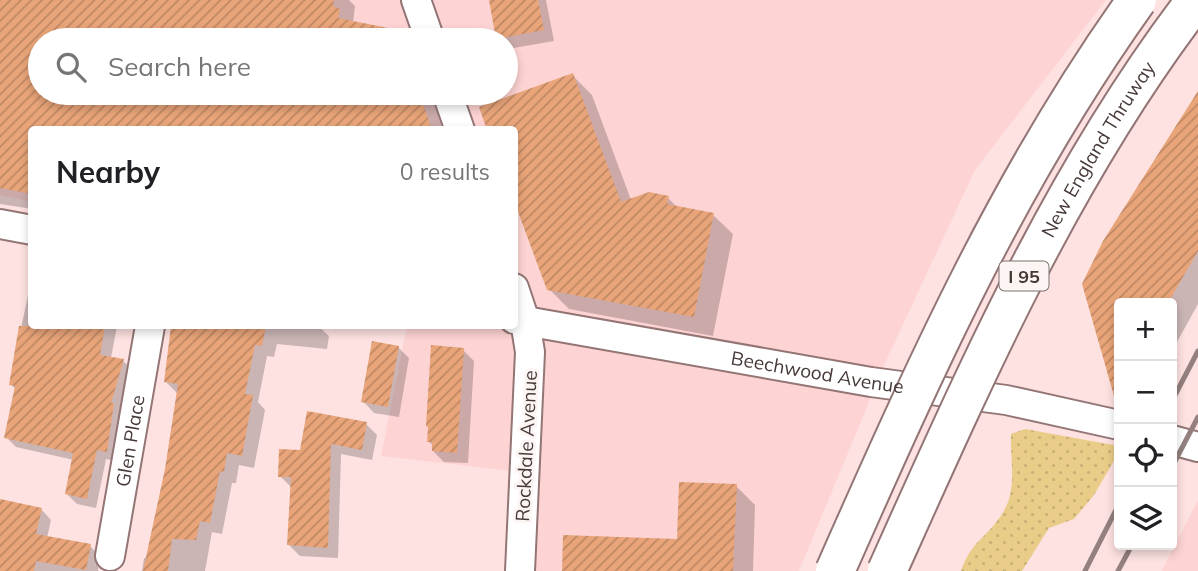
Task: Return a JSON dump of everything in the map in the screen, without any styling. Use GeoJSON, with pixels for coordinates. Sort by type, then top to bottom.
{"type":"FeatureCollection","features":[{"type":"Feature","properties":{"kind":"highway","name":"I 95"},"geometry":{"type":"LineString","coordinates":[[835,571],[925,370],[979,258],[1045,138],[1137,0]]}},
{"type":"Feature","properties":{"kind":"highway","name":"New England Thruway"},"geometry":{"type":"LineString","coordinates":[[887,571],[983,359],[1044,237],[1113,119],[1196,0]]}},
{"type":"Feature","properties":{"kind":"street"},"geometry":{"type":"LineString","coordinates":[[416,0],[426,28]]}},
{"type":"Feature","properties":{"kind":"street"},"geometry":{"type":"LineString","coordinates":[[451,105],[459,126]]}},
{"type":"Feature","properties":{"kind":"street"},"geometry":{"type":"LineString","coordinates":[[1,228],[28,230]]}},
{"type":"Feature","properties":{"kind":"street","name":"Beechwood Avenue"},"geometry":{"type":"LineString","coordinates":[[520,320],[871,382],[1006,400],[1114,424]]}},
{"type":"Feature","properties":{"kind":"street","name":"Rockdale Avenue"},"geometry":{"type":"LineString","coordinates":[[520,320],[530,352],[520,571]]}},
{"type":"Feature","properties":{"kind":"street","name":"Glen Place"},"geometry":{"type":"LineString","coordinates":[[110,556],[149,329]]}},
{"type":"Feature","properties":{"kind":"street"},"geometry":{"type":"LineString","coordinates":[[1177,441],[1198,447]]}},
{"type":"Feature","properties":{"kind":"shaded area"},"geometry":{"type":"Polygon","coordinates":[[[0,0],[1106,0],[975,170],[886,361],[799,571],[528,571],[529,473],[381,456],[406,329],[518,329],[518,126],[28,126],[28,201],[0,195],[0,0]]]}},
{"type":"Feature","properties":{"kind":"shaded area"},"geometry":{"type":"Polygon","coordinates":[[[1025,429],[1114,445],[1114,461],[1094,495],[1074,519],[1049,528],[1022,571],[961,571],[974,546],[1007,505],[1012,485],[1011,434],[1025,429]]]}},
{"type":"Feature","properties":{"kind":"shaded area"},"geometry":{"type":"Polygon","coordinates":[[[1198,500],[1198,571],[1162,571],[1173,550],[1177,550],[1177,541],[1198,500]]]}},
{"type":"Feature","properties":{"kind":"building"},"geometry":{"type":"Polygon","coordinates":[[[0,0],[334,0],[333,6],[340,9],[338,18],[388,28],[28,28],[28,105],[423,105],[431,126],[28,126],[28,193],[0,188],[0,0]]]}},
{"type":"Feature","properties":{"kind":"building"},"geometry":{"type":"Polygon","coordinates":[[[489,0],[538,0],[544,30],[518,35],[518,28],[494,28],[489,0]]]}},
{"type":"Feature","properties":{"kind":"building"},"geometry":{"type":"Polygon","coordinates":[[[573,73],[621,202],[649,192],[669,196],[667,204],[714,213],[694,317],[547,290],[518,212],[518,126],[486,126],[479,107],[518,105],[518,93],[573,73]]]}},
{"type":"Feature","properties":{"kind":"building"},"geometry":{"type":"Polygon","coordinates":[[[1198,91],[1198,251],[1171,298],[1114,298],[1114,396],[1082,284],[1103,241],[1198,91]]]}},
{"type":"Feature","properties":{"kind":"building"},"geometry":{"type":"Polygon","coordinates":[[[19,326],[28,326],[28,329],[104,329],[100,355],[124,359],[111,403],[114,403],[107,452],[97,450],[87,499],[65,494],[73,453],[4,438],[15,386],[9,385],[19,326]]]}},
{"type":"Feature","properties":{"kind":"building"},"geometry":{"type":"Polygon","coordinates":[[[171,329],[265,329],[262,346],[255,345],[245,394],[253,395],[242,456],[227,453],[224,472],[220,471],[210,523],[200,521],[196,540],[172,539],[168,571],[143,571],[165,469],[178,384],[164,382],[171,329]]]}},
{"type":"Feature","properties":{"kind":"building"},"geometry":{"type":"Polygon","coordinates":[[[372,341],[399,346],[388,407],[361,402],[372,341]]]}},
{"type":"Feature","properties":{"kind":"building"},"geometry":{"type":"Polygon","coordinates":[[[431,345],[464,348],[457,453],[432,451],[432,442],[427,442],[431,345]]]}},
{"type":"Feature","properties":{"kind":"building"},"geometry":{"type":"Polygon","coordinates":[[[307,411],[367,422],[362,450],[331,444],[328,548],[287,545],[291,477],[278,477],[279,449],[300,450],[307,411]]]}},
{"type":"Feature","properties":{"kind":"building"},"geometry":{"type":"Polygon","coordinates":[[[679,482],[737,484],[733,571],[562,571],[563,535],[677,539],[679,482]]]}},
{"type":"Feature","properties":{"kind":"building"},"geometry":{"type":"Polygon","coordinates":[[[0,499],[42,508],[36,534],[91,544],[86,570],[36,561],[34,571],[0,571],[0,499]]]}},
{"type":"Feature","properties":{"kind":"railway"},"geometry":{"type":"LineString","coordinates":[[1177,391],[1198,351]]}},
{"type":"Feature","properties":{"kind":"railway"},"geometry":{"type":"LineString","coordinates":[[1177,457],[1198,417]]}},
{"type":"Feature","properties":{"kind":"railway"},"geometry":{"type":"LineString","coordinates":[[1085,571],[1114,514]]}},
{"type":"Feature","properties":{"kind":"railway"},"geometry":{"type":"LineString","coordinates":[[1118,571],[1129,550]]}}]}
